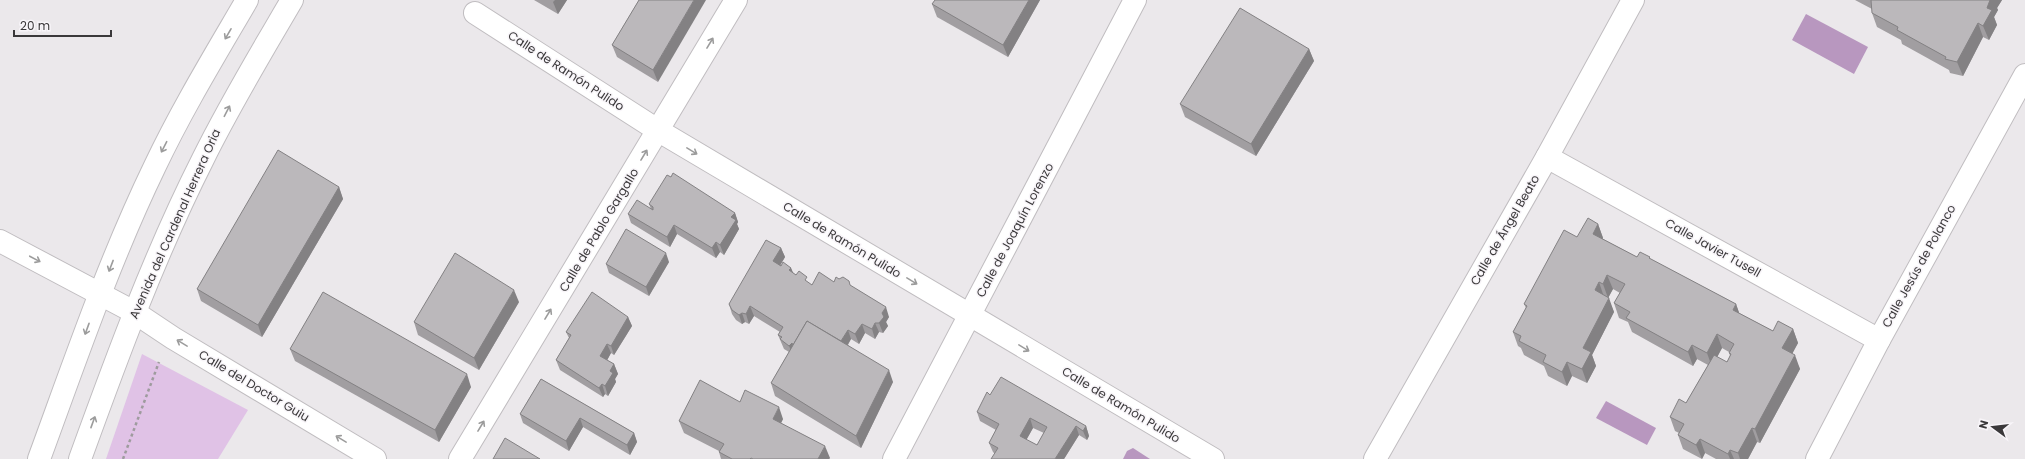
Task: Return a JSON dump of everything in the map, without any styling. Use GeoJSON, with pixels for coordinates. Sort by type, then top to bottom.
{"type":"FeatureCollection","features":[{"type":"Feature","properties":{"kind":"street"},"geometry":{"type":"LineString","coordinates":[[39,459],[100,293],[154,167],[177,123],[247,0]]}},
{"type":"Feature","properties":{"kind":"street","name":"Avenida del Cardenal Herrera Oria"},"geometry":{"type":"LineString","coordinates":[[80,459],[134,312],[202,160],[231,105],[292,0]]}},
{"type":"Feature","properties":{"kind":"street","name":"Calle de Pablo Gargallo"},"geometry":{"type":"LineString","coordinates":[[460,459],[659,131],[736,0]]}},
{"type":"Feature","properties":{"kind":"street","name":"Calle de Joaquín Lorenzo"},"geometry":{"type":"LineString","coordinates":[[894,459],[1135,0]]}},
{"type":"Feature","properties":{"kind":"street","name":"Calle de Ángel Beato"},"geometry":{"type":"LineString","coordinates":[[1375,459],[1547,157],[1633,0]]}},
{"type":"Feature","properties":{"kind":"street","name":"Calle de Ramón Pulido"},"geometry":{"type":"LineString","coordinates":[[475,13],[659,131],[1213,459]]}},
{"type":"Feature","properties":{"kind":"street","name":"Calle Jesús de Polanco"},"geometry":{"type":"LineString","coordinates":[[1817,459],[1879,340],[2025,75]]}},
{"type":"Feature","properties":{"kind":"street","name":"Calle Javier Tusell"},"geometry":{"type":"LineString","coordinates":[[1547,157],[1879,340]]}},
{"type":"Feature","properties":{"kind":"street"},"geometry":{"type":"LineString","coordinates":[[0,241],[100,293]]}},
{"type":"Feature","properties":{"kind":"street","name":"Calle del Doctor Guiu"},"geometry":{"type":"LineString","coordinates":[[100,293],[134,312],[173,338],[375,459]]}},
{"type":"Feature","properties":{"kind":"path"},"geometry":{"type":"LineString","coordinates":[[123,459],[164,349],[173,338]]}},
{"type":"Feature","properties":{"kind":"shaded area"},"geometry":{"type":"Polygon","coordinates":[[[1806,14],[1868,47],[1854,74],[1792,40],[1806,14]]]}},
{"type":"Feature","properties":{"kind":"shaded area"},"geometry":{"type":"Polygon","coordinates":[[[142,354],[248,410],[218,459],[106,459],[142,354]]]}},
{"type":"Feature","properties":{"kind":"shaded area"},"geometry":{"type":"Polygon","coordinates":[[[1606,401],[1656,428],[1647,445],[1596,418],[1606,401]]]}},
{"type":"Feature","properties":{"kind":"shaded area"},"geometry":{"type":"Polygon","coordinates":[[[1133,448],[1150,459],[1123,459],[1127,451],[1133,448]]]}},
{"type":"Feature","properties":{"kind":"building"},"geometry":{"type":"Polygon","coordinates":[[[639,0],[694,0],[653,70],[612,45],[639,0]]]}},
{"type":"Feature","properties":{"kind":"building"},"geometry":{"type":"Polygon","coordinates":[[[935,0],[1029,0],[1003,45],[932,4],[935,0]]]}},
{"type":"Feature","properties":{"kind":"building"},"geometry":{"type":"Polygon","coordinates":[[[1871,0],[1990,0],[1987,8],[1992,10],[1983,26],[1978,23],[1957,62],[1945,59],[1946,57],[1897,30],[1898,27],[1872,13],[1871,0]]]}},
{"type":"Feature","properties":{"kind":"building"},"geometry":{"type":"Polygon","coordinates":[[[1240,8],[1309,49],[1251,144],[1180,104],[1240,8]]]}},
{"type":"Feature","properties":{"kind":"building"},"geometry":{"type":"Polygon","coordinates":[[[278,150],[339,187],[258,325],[197,289],[278,150]]]}},
{"type":"Feature","properties":{"kind":"building"},"geometry":{"type":"Polygon","coordinates":[[[673,173],[735,213],[731,217],[736,220],[720,245],[716,242],[712,248],[674,225],[667,237],[628,214],[637,200],[653,210],[653,207],[649,204],[667,175],[671,177],[673,173]]]}},
{"type":"Feature","properties":{"kind":"building"},"geometry":{"type":"Polygon","coordinates":[[[1588,218],[1598,224],[1593,234],[1637,257],[1640,252],[1650,257],[1649,258],[1736,304],[1733,310],[1773,331],[1778,321],[1793,329],[1782,348],[1795,355],[1755,429],[1752,428],[1738,453],[1730,450],[1728,454],[1700,439],[1696,445],[1678,435],[1684,424],[1670,417],[1679,399],[1686,403],[1714,355],[1727,362],[1731,354],[1729,353],[1734,344],[1717,334],[1707,353],[1692,345],[1688,352],[1626,318],[1630,312],[1614,303],[1625,284],[1607,275],[1603,284],[1599,282],[1595,290],[1609,298],[1583,348],[1591,352],[1582,369],[1567,362],[1562,372],[1543,362],[1546,355],[1519,341],[1521,336],[1513,332],[1527,306],[1524,304],[1564,230],[1577,237],[1588,218]]]}},
{"type":"Feature","properties":{"kind":"building"},"geometry":{"type":"Polygon","coordinates":[[[626,229],[666,253],[646,287],[606,264],[626,229]]]}},
{"type":"Feature","properties":{"kind":"building"},"geometry":{"type":"Polygon","coordinates":[[[766,240],[781,248],[773,261],[781,266],[783,262],[791,268],[789,270],[796,275],[799,271],[807,277],[805,280],[812,285],[819,272],[834,282],[836,277],[839,279],[843,277],[849,281],[850,285],[886,307],[882,313],[884,317],[879,323],[875,323],[872,329],[862,324],[855,334],[848,330],[841,341],[807,321],[793,345],[792,343],[789,346],[780,339],[782,337],[778,335],[783,327],[750,306],[746,314],[742,313],[739,315],[732,310],[729,304],[766,240]]]}},
{"type":"Feature","properties":{"kind":"building"},"geometry":{"type":"Polygon","coordinates":[[[455,253],[514,290],[474,358],[414,322],[455,253]]]}},
{"type":"Feature","properties":{"kind":"building"},"geometry":{"type":"Polygon","coordinates":[[[323,292],[467,374],[435,430],[290,349],[323,292]]]}},
{"type":"Feature","properties":{"kind":"building"},"geometry":{"type":"Polygon","coordinates":[[[592,292],[628,317],[611,346],[607,344],[600,356],[614,364],[610,371],[613,373],[605,386],[602,384],[599,388],[556,360],[571,335],[566,332],[592,292]]]}},
{"type":"Feature","properties":{"kind":"building"},"geometry":{"type":"Polygon","coordinates":[[[807,321],[889,370],[856,436],[771,383],[807,321]]]}},
{"type":"Feature","properties":{"kind":"building"},"geometry":{"type":"Polygon","coordinates":[[[1001,377],[1086,426],[1083,431],[1076,426],[1055,459],[991,459],[998,448],[989,443],[999,424],[977,412],[987,392],[990,395],[1001,377]],[[1030,418],[1020,436],[1037,445],[1047,427],[1030,418]]]}},
{"type":"Feature","properties":{"kind":"building"},"geometry":{"type":"Polygon","coordinates":[[[541,379],[634,433],[627,445],[580,418],[566,441],[520,414],[541,379]]]}},
{"type":"Feature","properties":{"kind":"building"},"geometry":{"type":"Polygon","coordinates":[[[700,380],[740,402],[745,390],[779,407],[773,419],[825,446],[818,459],[732,459],[719,452],[724,444],[679,421],[700,380]]]}},
{"type":"Feature","properties":{"kind":"building"},"geometry":{"type":"Polygon","coordinates":[[[505,438],[540,459],[493,459],[505,438]]]}}]}
